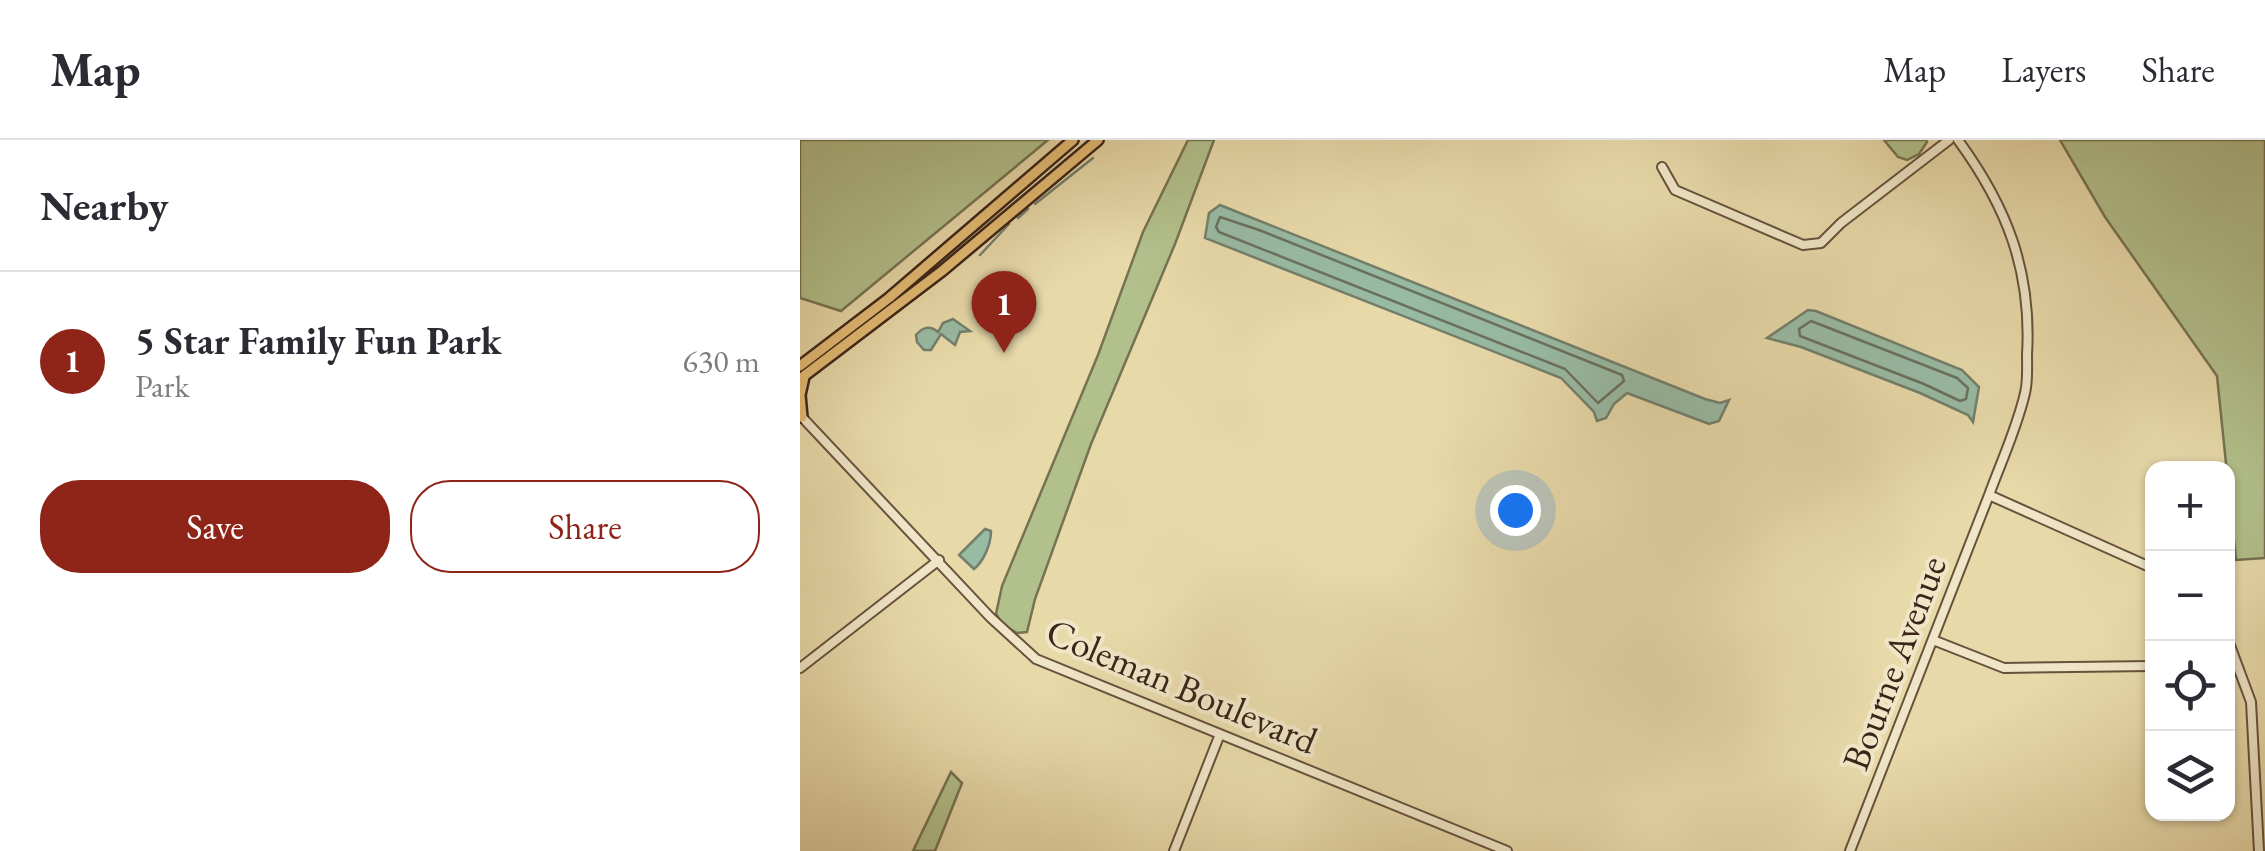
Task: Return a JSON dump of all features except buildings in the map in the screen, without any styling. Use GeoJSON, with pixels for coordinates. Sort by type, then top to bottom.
{"type":"FeatureCollection","features":[{"type":"Feature","properties":{"kind":"main road"},"geometry":{"type":"LineString","coordinates":[[800,366],[889,298],[1073,140]]}},
{"type":"Feature","properties":{"kind":"main road"},"geometry":{"type":"LineString","coordinates":[[801,416],[802,378],[942,270],[1098,140]]}},
{"type":"Feature","properties":{"kind":"street"},"geometry":{"type":"LineString","coordinates":[[1662,168],[1675,190],[1803,245],[1813,245],[1821,243],[1841,223],[1949,140]]}},
{"type":"Feature","properties":{"kind":"street","name":"Bourne Avenue"},"geometry":{"type":"LineString","coordinates":[[1850,851],[2026,392],[2026,291],[2010,228],[1988,182],[1958,140]]}},
{"type":"Feature","properties":{"kind":"street","name":"Coleman Boulevard"},"geometry":{"type":"LineString","coordinates":[[801,416],[1000,627],[1036,659],[1507,851]]}},
{"type":"Feature","properties":{"kind":"street"},"geometry":{"type":"LineString","coordinates":[[1989,495],[2145,565]]}},
{"type":"Feature","properties":{"kind":"street"},"geometry":{"type":"LineString","coordinates":[[800,668],[939,560]]}},
{"type":"Feature","properties":{"kind":"street"},"geometry":{"type":"LineString","coordinates":[[1933,640],[2004,668],[2145,666]]}},
{"type":"Feature","properties":{"kind":"street"},"geometry":{"type":"LineString","coordinates":[[2228,641],[2251,702],[2259,851]]}},
{"type":"Feature","properties":{"kind":"street"},"geometry":{"type":"LineString","coordinates":[[1174,851],[1220,734]]}},
{"type":"Feature","properties":{"kind":"shaded area"},"geometry":{"type":"Polygon","coordinates":[[[800,140],[1048,140],[841,311],[800,298],[800,140]]]}},
{"type":"Feature","properties":{"kind":"shaded area"},"geometry":{"type":"Polygon","coordinates":[[[1188,140],[1214,140],[1091,444],[1035,599],[1027,632],[1017,633],[1003,625],[996,614],[1002,586],[1098,355],[1143,232],[1188,140]]]}},
{"type":"Feature","properties":{"kind":"shaded area"},"geometry":{"type":"Polygon","coordinates":[[[1884,140],[1927,142],[1919,154],[1907,160],[1898,157],[1884,140]]]}},
{"type":"Feature","properties":{"kind":"shaded area"},"geometry":{"type":"Polygon","coordinates":[[[2060,140],[2265,140],[2265,558],[2236,560],[2235,461],[2226,461],[2217,376],[2105,217],[2060,140]]]}},
{"type":"Feature","properties":{"kind":"shaded area"},"geometry":{"type":"Polygon","coordinates":[[[951,772],[962,783],[935,851],[913,851],[951,772]]]}},
{"type":"Feature","properties":{"kind":"water"},"geometry":{"type":"Polygon","coordinates":[[[1220,205],[1705,399],[1720,403],[1729,400],[1719,421],[1709,424],[1627,393],[1606,418],[1597,421],[1594,412],[1561,378],[1205,238],[1209,213],[1220,205]]]}},
{"type":"Feature","properties":{"kind":"water"},"geometry":{"type":"Polygon","coordinates":[[[1808,310],[1962,370],[1979,387],[1973,422],[1968,415],[1920,393],[1801,347],[1767,338],[1808,310]]]}},
{"type":"Feature","properties":{"kind":"water"},"geometry":{"type":"Polygon","coordinates":[[[953,319],[970,331],[960,332],[955,345],[941,334],[931,350],[924,350],[917,342],[916,335],[921,330],[938,332],[943,323],[953,319]]]}},
{"type":"Feature","properties":{"kind":"water"},"geometry":{"type":"Polygon","coordinates":[[[985,529],[991,531],[990,542],[974,569],[959,555],[985,529]]]}},
{"type":"Feature","properties":{"kind":"waterway"},"geometry":{"type":"LineString","coordinates":[[1035,204],[1093,158]]}},
{"type":"Feature","properties":{"kind":"waterway"},"geometry":{"type":"LineString","coordinates":[[1018,218],[1028,209]]}},
{"type":"Feature","properties":{"kind":"waterway"},"geometry":{"type":"LineString","coordinates":[[980,255],[1009,224]]}},
{"type":"Feature","properties":{"kind":"place","name":"5 Star Family Fun Park"},"geometry":{"type":"Point","coordinates":[1004,353]}}]}
